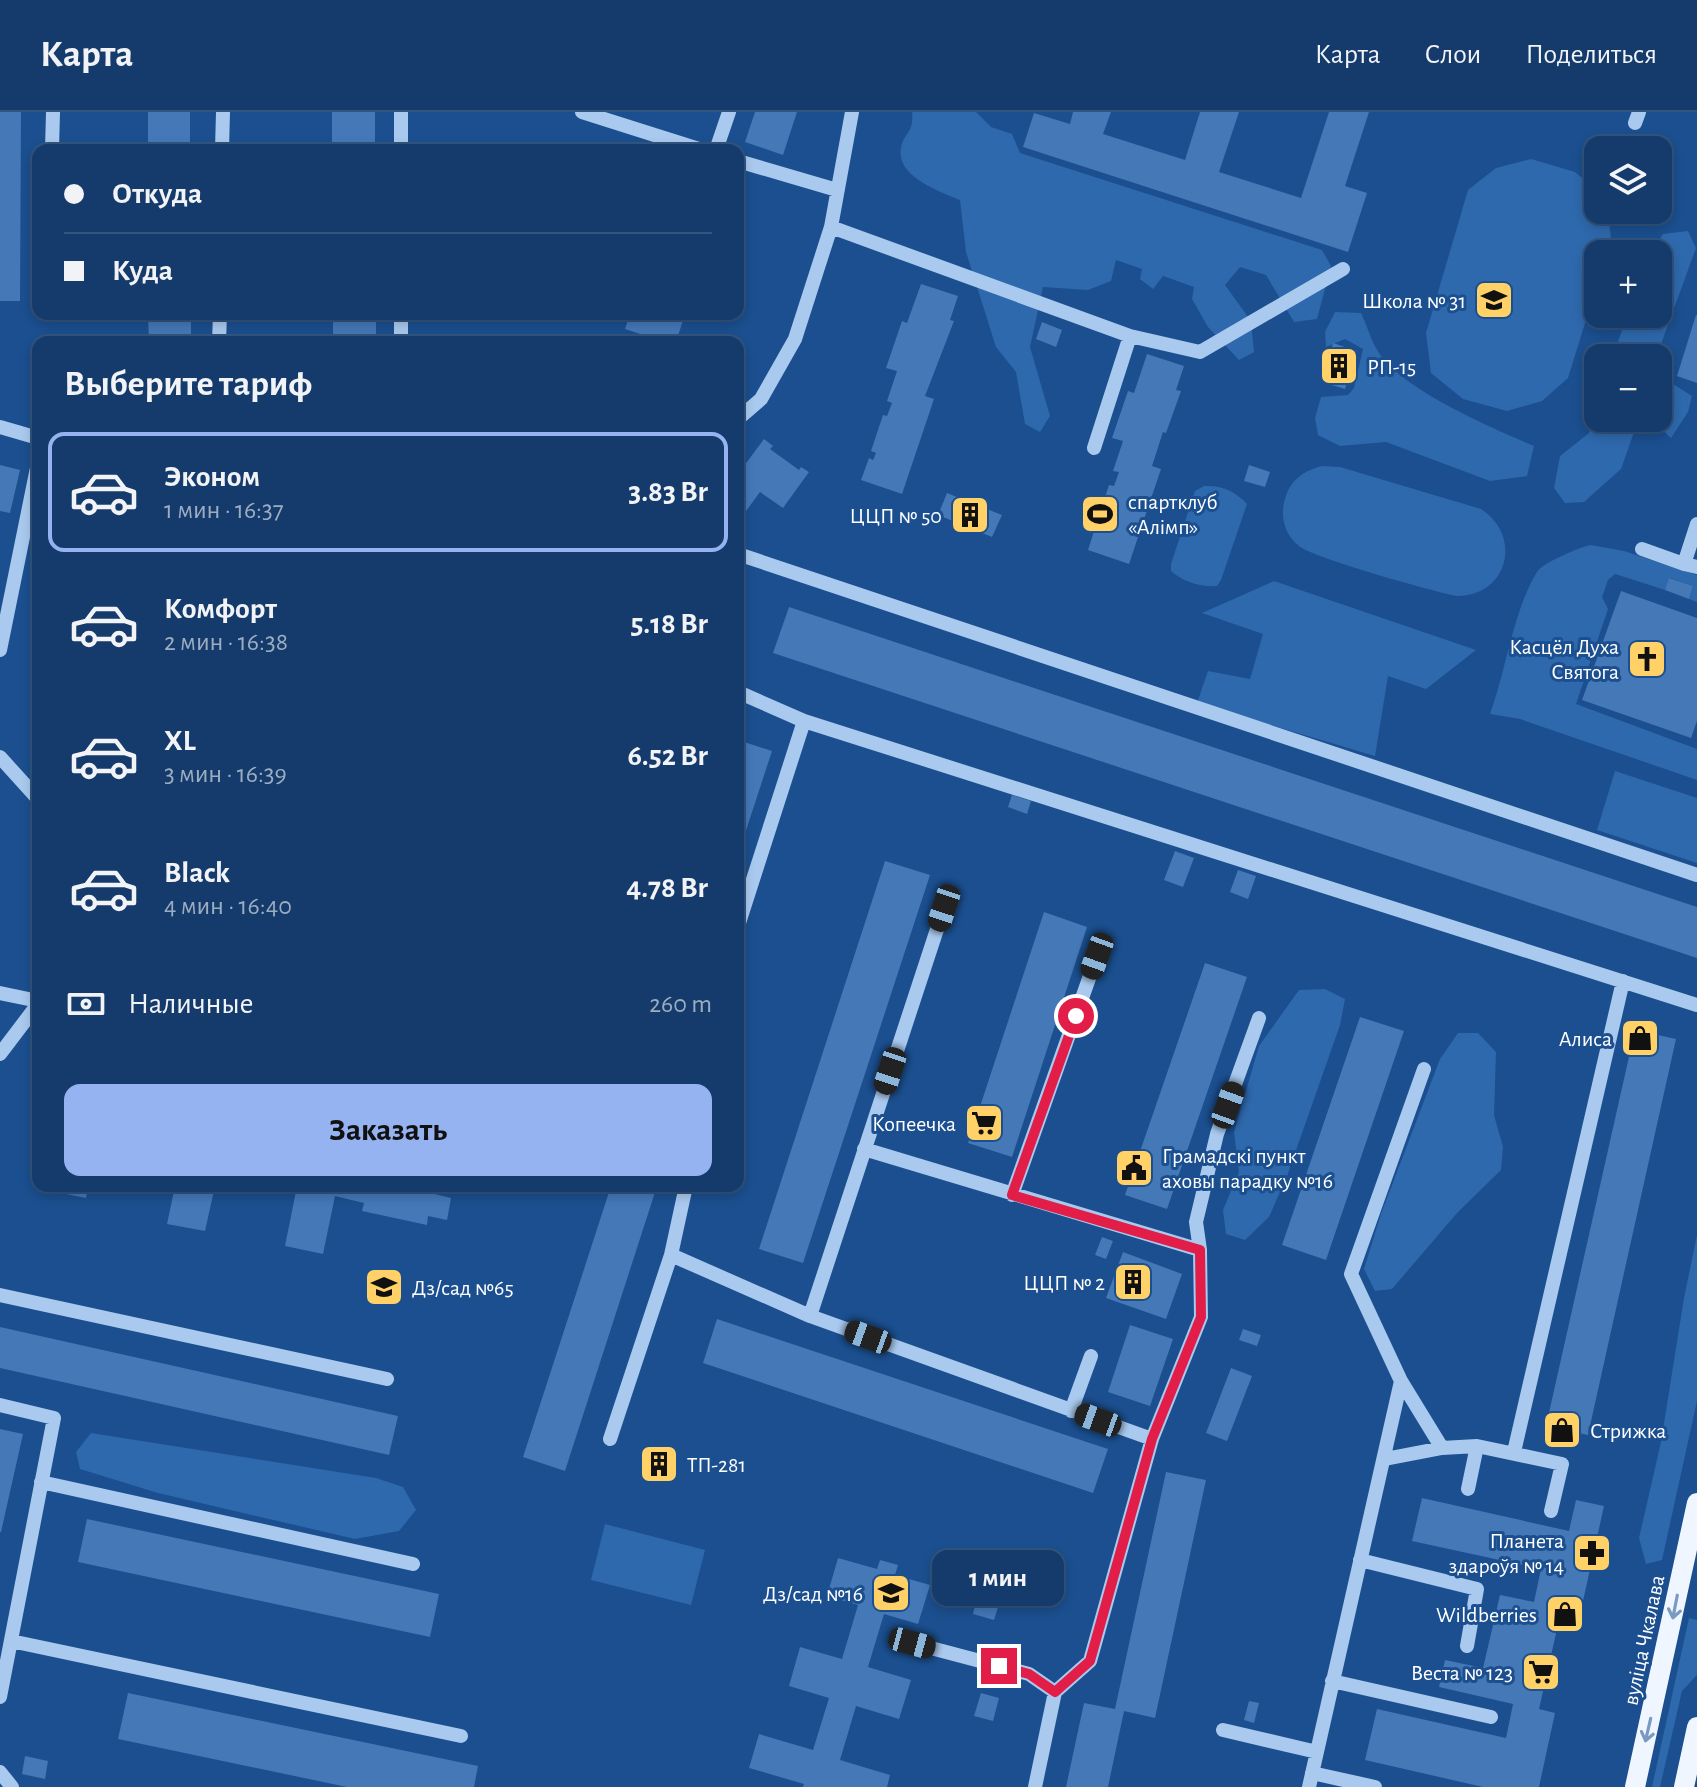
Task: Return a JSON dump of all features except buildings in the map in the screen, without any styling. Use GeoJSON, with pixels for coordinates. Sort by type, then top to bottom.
{"type":"FeatureCollection","features":[{"type":"Feature","properties":{"kind":"main road","name":"вуліца Чкалава"},"geometry":{"type":"LineString","coordinates":[[1635,1787],[1697,1503]]}},
{"type":"Feature","properties":{"kind":"main road"},"geometry":{"type":"LineString","coordinates":[[1684,1787],[1697,1727]]}},
{"type":"Feature","properties":{"kind":"street"},"geometry":{"type":"LineString","coordinates":[[52,144],[53,112]]}},
{"type":"Feature","properties":{"kind":"street"},"geometry":{"type":"LineString","coordinates":[[222,144],[223,112]]}},
{"type":"Feature","properties":{"kind":"street"},"geometry":{"type":"LineString","coordinates":[[401,112],[401,144]]}},
{"type":"Feature","properties":{"kind":"street"},"geometry":{"type":"LineString","coordinates":[[582,112],[608,116],[685,144]]}},
{"type":"Feature","properties":{"kind":"street"},"geometry":{"type":"LineString","coordinates":[[718,144],[729,112]]}},
{"type":"Feature","properties":{"kind":"street"},"geometry":{"type":"LineString","coordinates":[[744,414],[761,399],[795,339],[831,227],[852,112]]}},
{"type":"Feature","properties":{"kind":"street"},"geometry":{"type":"LineString","coordinates":[[744,163],[837,190]]}},
{"type":"Feature","properties":{"kind":"street"},"geometry":{"type":"LineString","coordinates":[[831,227],[1130,336],[1200,352],[1343,269]]}},
{"type":"Feature","properties":{"kind":"street"},"geometry":{"type":"LineString","coordinates":[[1094,448],[1130,336]]}},
{"type":"Feature","properties":{"kind":"street"},"geometry":{"type":"LineString","coordinates":[[0,427],[32,436]]}},
{"type":"Feature","properties":{"kind":"street"},"geometry":{"type":"LineString","coordinates":[[0,650],[32,493]]}},
{"type":"Feature","properties":{"kind":"street"},"geometry":{"type":"LineString","coordinates":[[1642,549],[1691,566],[1697,524]]}},
{"type":"Feature","properties":{"kind":"street"},"geometry":{"type":"LineString","coordinates":[[744,556],[1697,875]]}},
{"type":"Feature","properties":{"kind":"street"},"geometry":{"type":"LineString","coordinates":[[744,695],[804,721],[1697,1005]]}},
{"type":"Feature","properties":{"kind":"street"},"geometry":{"type":"LineString","coordinates":[[744,907],[804,721]]}},
{"type":"Feature","properties":{"kind":"street"},"geometry":{"type":"LineString","coordinates":[[0,757],[32,792]]}},
{"type":"Feature","properties":{"kind":"street"},"geometry":{"type":"LineString","coordinates":[[810,1316],[944,908]]}},
{"type":"Feature","properties":{"kind":"street"},"geometry":{"type":"LineString","coordinates":[[1012,1195],[1097,956]]}},
{"type":"Feature","properties":{"kind":"street"},"geometry":{"type":"LineString","coordinates":[[1514,1452],[1623,981]]}},
{"type":"Feature","properties":{"kind":"street"},"geometry":{"type":"LineString","coordinates":[[0,993],[32,1001]]}},
{"type":"Feature","properties":{"kind":"street"},"geometry":{"type":"LineString","coordinates":[[0,1054],[32,1010]]}},
{"type":"Feature","properties":{"kind":"street"},"geometry":{"type":"LineString","coordinates":[[1035,1787],[1055,1692],[1090,1661],[1152,1439],[1201,1317],[1200,1250],[1196,1222],[1217,1134],[1259,1018]]}},
{"type":"Feature","properties":{"kind":"street"},"geometry":{"type":"LineString","coordinates":[[1424,1069],[1351,1274],[1401,1381],[1442,1448]]}},
{"type":"Feature","properties":{"kind":"street"},"geometry":{"type":"LineString","coordinates":[[864,1149],[1200,1250]]}},
{"type":"Feature","properties":{"kind":"street"},"geometry":{"type":"LineString","coordinates":[[610,1439],[671,1255],[685,1192]]}},
{"type":"Feature","properties":{"kind":"street"},"geometry":{"type":"LineString","coordinates":[[671,1255],[810,1316],[1152,1439]]}},
{"type":"Feature","properties":{"kind":"street"},"geometry":{"type":"LineString","coordinates":[[0,1295],[387,1379]]}},
{"type":"Feature","properties":{"kind":"street"},"geometry":{"type":"LineString","coordinates":[[1071,1411],[1091,1356]]}},
{"type":"Feature","properties":{"kind":"street"},"geometry":{"type":"LineString","coordinates":[[1375,1787],[1311,1780],[1401,1381]]}},
{"type":"Feature","properties":{"kind":"street"},"geometry":{"type":"LineString","coordinates":[[0,1405],[54,1418],[0,1697]]}},
{"type":"Feature","properties":{"kind":"street"},"geometry":{"type":"LineString","coordinates":[[1468,1489],[1477,1446]]}},
{"type":"Feature","properties":{"kind":"street"},"geometry":{"type":"LineString","coordinates":[[1385,1459],[1442,1448],[1477,1446],[1562,1464],[1551,1511]]}},
{"type":"Feature","properties":{"kind":"street"},"geometry":{"type":"LineString","coordinates":[[41,1482],[413,1564]]}},
{"type":"Feature","properties":{"kind":"street"},"geometry":{"type":"LineString","coordinates":[[1360,1560],[1477,1589],[1467,1646]]}},
{"type":"Feature","properties":{"kind":"street"},"geometry":{"type":"LineString","coordinates":[[11,1641],[461,1736]]}},
{"type":"Feature","properties":{"kind":"street"},"geometry":{"type":"LineString","coordinates":[[912,1643],[1029,1674],[1055,1692]]}},
{"type":"Feature","properties":{"kind":"street"},"geometry":{"type":"LineString","coordinates":[[1332,1681],[1491,1717]]}},
{"type":"Feature","properties":{"kind":"street"},"geometry":{"type":"LineString","coordinates":[[1223,1730],[1317,1752]]}},
{"type":"Feature","properties":{"kind":"street"},"geometry":{"type":"LineString","coordinates":[[0,1772],[12,1787]]}},
{"type":"Feature","properties":{"kind":"shaded area"},"geometry":{"type":"Polygon","coordinates":[[[912,112],[976,112],[991,127],[1012,134],[1020,153],[1322,250],[1331,266],[1317,319],[1294,322],[1266,275],[1240,267],[1225,285],[1251,321],[1254,352],[1239,360],[1208,327],[1192,299],[1194,287],[1163,276],[1153,289],[1140,279],[1142,269],[1116,260],[1111,281],[1088,290],[1043,287],[1030,347],[1050,416],[1040,432],[1025,424],[1016,372],[996,347],[966,252],[960,200],[921,182],[905,167],[901,158],[902,143],[912,125],[912,112]]]}},
{"type":"Feature","properties":{"kind":"shaded area"},"geometry":{"type":"Polygon","coordinates":[[[1531,159],[1575,172],[1584,179],[1584,224],[1609,224],[1611,239],[1584,240],[1584,326],[1568,378],[1542,401],[1507,411],[1463,399],[1431,373],[1426,333],[1468,190],[1496,168],[1531,159]]]}},
{"type":"Feature","properties":{"kind":"shaded area"},"geometry":{"type":"Polygon","coordinates":[[[1688,231],[1696,248],[1672,314],[1672,240],[1659,240],[1663,234],[1688,231]]]}},
{"type":"Feature","properties":{"kind":"shaded area"},"geometry":{"type":"Polygon","coordinates":[[[1335,312],[1361,313],[1379,353],[1407,381],[1450,407],[1534,446],[1527,476],[1490,481],[1386,442],[1340,446],[1318,435],[1315,418],[1321,397],[1348,395],[1354,388],[1363,349],[1345,339],[1326,347],[1325,332],[1335,312]]]}},
{"type":"Feature","properties":{"kind":"shaded area"},"geometry":{"type":"Polygon","coordinates":[[[1623,328],[1667,328],[1661,344],[1617,344],[1623,328]]]}},
{"type":"Feature","properties":{"kind":"shaded area"},"geometry":{"type":"Polygon","coordinates":[[[1672,383],[1692,396],[1688,412],[1671,438],[1665,432],[1672,432],[1672,383]]]}},
{"type":"Feature","properties":{"kind":"shaded area"},"geometry":{"type":"Polygon","coordinates":[[[1634,432],[1621,469],[1584,502],[1565,503],[1554,488],[1560,456],[1589,433],[1634,432]]]}},
{"type":"Feature","properties":{"kind":"shaded area"},"geometry":{"type":"Polygon","coordinates":[[[1322,466],[1340,467],[1481,509],[1494,520],[1502,534],[1504,563],[1498,576],[1474,593],[1457,596],[1349,566],[1299,546],[1286,530],[1284,503],[1295,480],[1322,466]]]}},
{"type":"Feature","properties":{"kind":"shaded area"},"geometry":{"type":"Polygon","coordinates":[[[1204,486],[1228,490],[1247,504],[1217,586],[1192,583],[1171,571],[1195,491],[1204,486]]]}},
{"type":"Feature","properties":{"kind":"shaded area"},"geometry":{"type":"Polygon","coordinates":[[[1591,545],[1624,551],[1697,575],[1697,602],[1689,599],[1693,586],[1670,578],[1665,590],[1615,574],[1608,580],[1602,597],[1608,609],[1576,704],[1697,749],[1697,780],[1520,719],[1490,714],[1516,623],[1537,572],[1553,560],[1591,545]]]}},
{"type":"Feature","properties":{"kind":"shaded area"},"geometry":{"type":"Polygon","coordinates":[[[1274,581],[1476,650],[1426,689],[1388,676],[1375,756],[1197,703],[1208,671],[1250,679],[1263,634],[1202,613],[1274,581]]]}},
{"type":"Feature","properties":{"kind":"shaded area"},"geometry":{"type":"Polygon","coordinates":[[[1615,771],[1697,798],[1697,863],[1597,830],[1615,771]]]}},
{"type":"Feature","properties":{"kind":"shaded area"},"geometry":{"type":"Polygon","coordinates":[[[1325,989],[1345,999],[1340,1025],[1287,1176],[1269,1217],[1245,1240],[1226,1234],[1223,1210],[1239,1172],[1234,1132],[1259,1046],[1299,990],[1325,989]]]}},
{"type":"Feature","properties":{"kind":"shaded area"},"geometry":{"type":"Polygon","coordinates":[[[1458,1033],[1478,1033],[1496,1052],[1494,1115],[1503,1147],[1501,1170],[1457,1213],[1392,1289],[1375,1291],[1364,1269],[1381,1214],[1440,1059],[1458,1033]]]}},
{"type":"Feature","properties":{"kind":"shaded area"},"geometry":{"type":"Polygon","coordinates":[[[1697,1235],[1697,1401],[1662,1560],[1646,1564],[1639,1538],[1661,1442],[1697,1235]]]}},
{"type":"Feature","properties":{"kind":"shaded area"},"geometry":{"type":"Polygon","coordinates":[[[91,1433],[376,1478],[403,1487],[416,1510],[399,1531],[355,1539],[158,1493],[80,1469],[76,1452],[91,1433]]]}},
{"type":"Feature","properties":{"kind":"shaded area"},"geometry":{"type":"Polygon","coordinates":[[[605,1524],[705,1550],[691,1605],[591,1580],[605,1524]]]}},
{"type":"Feature","properties":{"kind":"shaded area"},"geometry":{"type":"Polygon","coordinates":[[[1689,1618],[1697,1620],[1697,1675],[1682,1691],[1660,1787],[1652,1787],[1689,1618]]]}},
{"type":"Feature","properties":{"kind":"place","name":"Школа № 31"},"geometry":{"type":"Point","coordinates":[1494,300]}},
{"type":"Feature","properties":{"kind":"place","name":"РП-15"},"geometry":{"type":"Point","coordinates":[1339,366]}},
{"type":"Feature","properties":{"kind":"place","name":"спартклуб «Алімп»"},"geometry":{"type":"Point","coordinates":[1100,514]}},
{"type":"Feature","properties":{"kind":"place","name":"ЦЦП № 50"},"geometry":{"type":"Point","coordinates":[970,515]}},
{"type":"Feature","properties":{"kind":"place","name":"Касцёл Духа Святога"},"geometry":{"type":"Point","coordinates":[1647,659]}},
{"type":"Feature","properties":{"kind":"place","name":"Алиса"},"geometry":{"type":"Point","coordinates":[1640,1038]}},
{"type":"Feature","properties":{"kind":"place","name":"Копеечка"},"geometry":{"type":"Point","coordinates":[984,1123]}},
{"type":"Feature","properties":{"kind":"place","name":"Грамадскі пункт аховы парадку №16"},"geometry":{"type":"Point","coordinates":[1134,1168]}},
{"type":"Feature","properties":{"kind":"place","name":"ЦЦП № 2"},"geometry":{"type":"Point","coordinates":[1133,1282]}},
{"type":"Feature","properties":{"kind":"place","name":"Дз/сад №65"},"geometry":{"type":"Point","coordinates":[384,1287]}},
{"type":"Feature","properties":{"kind":"place","name":"Стрижка"},"geometry":{"type":"Point","coordinates":[1562,1430]}},
{"type":"Feature","properties":{"kind":"place","name":"ТП-281"},"geometry":{"type":"Point","coordinates":[659,1464]}},
{"type":"Feature","properties":{"kind":"place","name":"Планета здароўя № 14"},"geometry":{"type":"Point","coordinates":[1592,1553]}},
{"type":"Feature","properties":{"kind":"place","name":"Дз/сад №16"},"geometry":{"type":"Point","coordinates":[891,1593]}},
{"type":"Feature","properties":{"kind":"place","name":"Wildberries"},"geometry":{"type":"Point","coordinates":[1565,1614]}},
{"type":"Feature","properties":{"kind":"place","name":"Веста № 123"},"geometry":{"type":"Point","coordinates":[1541,1672]}},
{"type":"Feature","properties":{"kind":"route"},"geometry":{"type":"LineString","coordinates":[[999,1666],[1029,1674],[1055,1692],[1090,1661],[1152,1439],[1201,1317],[1200,1250],[1012,1195],[1076,1016]]}}]}
